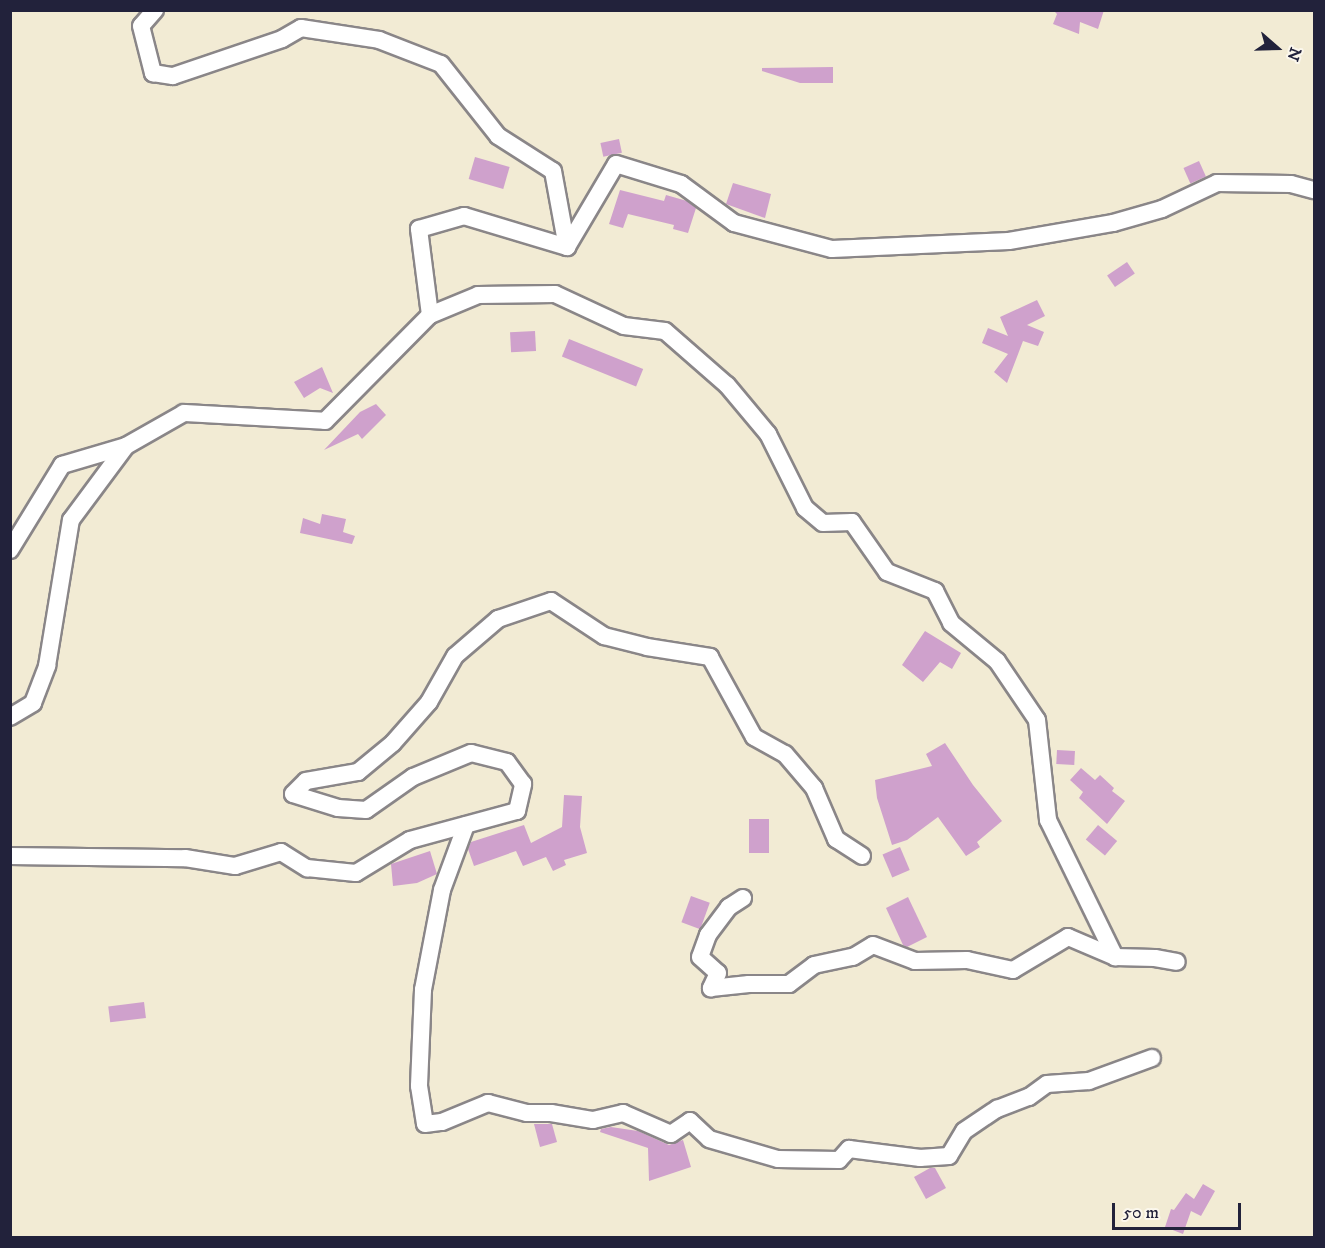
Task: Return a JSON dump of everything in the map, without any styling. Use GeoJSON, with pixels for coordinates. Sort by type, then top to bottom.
{"type":"FeatureCollection","features":[{"type":"Feature","properties":{"kind":"street"},"geometry":{"type":"LineString","coordinates":[[155,10],[141,26],[153,73],[173,76],[282,39],[301,28],[379,40],[441,63],[498,136],[553,171],[567,246]]}},
{"type":"Feature","properties":{"kind":"street"},"geometry":{"type":"LineString","coordinates":[[567,246],[616,164],[681,184],[734,223],[832,249],[1009,241],[1113,223],[1162,209],[1217,183],[1291,184],[1314,190]]}},
{"type":"Feature","properties":{"kind":"street"},"geometry":{"type":"LineString","coordinates":[[430,315],[419,229],[465,216],[567,246]]}},
{"type":"Feature","properties":{"kind":"street"},"geometry":{"type":"LineString","coordinates":[[10,550],[63,465],[126,446],[184,413],[325,421],[430,315],[478,295],[555,294],[624,326],[665,332],[727,385],[768,434],[805,508],[823,523],[852,522],[887,572],[935,591],[951,623],[997,661],[1037,720],[1048,820],[1115,957]]}},
{"type":"Feature","properties":{"kind":"street"},"geometry":{"type":"LineString","coordinates":[[10,717],[33,703],[47,666],[71,520],[126,446]]}},
{"type":"Feature","properties":{"kind":"street"},"geometry":{"type":"LineString","coordinates":[[10,856],[185,858],[235,866],[281,852],[307,868],[356,873],[410,840],[517,811],[523,784],[507,762],[471,753],[413,777],[366,810],[338,808],[293,794],[306,781],[358,772],[393,742],[429,702],[455,656],[498,620],[551,601],[604,636],[646,647],[710,657],[754,737],[785,754],[814,788],[836,839],[862,856]]}},
{"type":"Feature","properties":{"kind":"street"},"geometry":{"type":"LineString","coordinates":[[466,825],[442,890],[423,990],[418,1086],[425,1124],[442,1122],[488,1103],[527,1113],[550,1113],[593,1120],[623,1113],[671,1134],[690,1121],[709,1139],[778,1159],[839,1160],[849,1149],[920,1158],[949,1156],[964,1131],[997,1109],[1029,1097],[1047,1084],[1089,1081],[1152,1058]]}},
{"type":"Feature","properties":{"kind":"street"},"geometry":{"type":"LineString","coordinates":[[743,898],[729,907],[708,935],[700,957],[718,973],[711,988],[749,984],[789,984],[814,965],[853,957],[873,945],[915,961],[967,960],[1013,970],[1068,937],[1115,957],[1155,958],[1177,962]]}},
{"type":"Feature","properties":{"kind":"building"},"geometry":{"type":"Polygon","coordinates":[[[1053,10],[1104,10],[1098,29],[1080,22],[1079,34],[1053,24],[1057,14],[1053,10]]]}},
{"type":"Feature","properties":{"kind":"building"},"geometry":{"type":"Polygon","coordinates":[[[833,67],[833,83],[800,83],[762,71],[762,68],[833,67]]]}},
{"type":"Feature","properties":{"kind":"building"},"geometry":{"type":"Polygon","coordinates":[[[619,139],[622,153],[603,157],[600,143],[619,139]]]}},
{"type":"Feature","properties":{"kind":"building"},"geometry":{"type":"Polygon","coordinates":[[[475,157],[510,167],[503,189],[469,179],[475,157]]]}},
{"type":"Feature","properties":{"kind":"building"},"geometry":{"type":"Polygon","coordinates":[[[1199,161],[1206,177],[1190,183],[1183,168],[1199,161]]]}},
{"type":"Feature","properties":{"kind":"building"},"geometry":{"type":"Polygon","coordinates":[[[733,183],[771,194],[765,218],[726,204],[733,183]]]}},
{"type":"Feature","properties":{"kind":"building"},"geometry":{"type":"Polygon","coordinates":[[[620,190],[664,201],[666,195],[687,201],[696,208],[688,233],[673,229],[674,225],[628,214],[623,228],[609,224],[620,190]]]}},
{"type":"Feature","properties":{"kind":"building"},"geometry":{"type":"Polygon","coordinates":[[[1127,262],[1135,274],[1115,287],[1107,275],[1127,262]]]}},
{"type":"Feature","properties":{"kind":"building"},"geometry":{"type":"Polygon","coordinates":[[[1037,300],[1045,316],[1027,325],[1044,332],[1038,346],[1023,341],[1007,383],[994,372],[1008,354],[982,343],[988,328],[1008,336],[1000,317],[1037,300]]]}},
{"type":"Feature","properties":{"kind":"building"},"geometry":{"type":"Polygon","coordinates":[[[535,331],[536,351],[511,352],[510,332],[535,331]]]}},
{"type":"Feature","properties":{"kind":"building"},"geometry":{"type":"Polygon","coordinates":[[[569,339],[643,369],[636,387],[562,357],[569,339]]]}},
{"type":"Feature","properties":{"kind":"building"},"geometry":{"type":"Polygon","coordinates":[[[322,367],[333,393],[320,388],[304,398],[294,382],[322,367]]]}},
{"type":"Feature","properties":{"kind":"building"},"geometry":{"type":"Polygon","coordinates":[[[376,404],[386,415],[362,439],[358,434],[324,450],[360,412],[376,404]]]}},
{"type":"Feature","properties":{"kind":"building"},"geometry":{"type":"Polygon","coordinates":[[[322,514],[346,519],[343,532],[355,536],[352,544],[300,533],[303,518],[320,524],[322,514]]]}},
{"type":"Feature","properties":{"kind":"building"},"geometry":{"type":"Polygon","coordinates":[[[925,631],[961,653],[952,669],[940,662],[923,682],[902,665],[925,631]]]}},
{"type":"Feature","properties":{"kind":"building"},"geometry":{"type":"Polygon","coordinates":[[[945,743],[973,785],[1002,821],[977,842],[980,847],[966,856],[938,817],[907,840],[892,845],[877,798],[875,780],[932,766],[926,754],[945,743]]]}},
{"type":"Feature","properties":{"kind":"building"},"geometry":{"type":"Polygon","coordinates":[[[1057,750],[1075,751],[1074,765],[1056,764],[1057,750]]]}},
{"type":"Feature","properties":{"kind":"building"},"geometry":{"type":"Polygon","coordinates":[[[1081,768],[1095,780],[1100,775],[1114,788],[1112,791],[1125,801],[1107,824],[1079,798],[1083,792],[1070,780],[1081,768]]]}},
{"type":"Feature","properties":{"kind":"building"},"geometry":{"type":"Polygon","coordinates":[[[564,795],[582,796],[580,827],[587,853],[564,860],[566,865],[553,871],[546,857],[523,866],[516,851],[474,866],[468,849],[471,842],[524,825],[531,843],[562,827],[564,795]]]}},
{"type":"Feature","properties":{"kind":"building"},"geometry":{"type":"Polygon","coordinates":[[[749,819],[769,819],[769,853],[749,853],[749,819]]]}},
{"type":"Feature","properties":{"kind":"building"},"geometry":{"type":"Polygon","coordinates":[[[1098,825],[1117,841],[1105,856],[1086,840],[1098,825]]]}},
{"type":"Feature","properties":{"kind":"building"},"geometry":{"type":"Polygon","coordinates":[[[900,847],[910,870],[892,877],[883,854],[900,847]]]}},
{"type":"Feature","properties":{"kind":"building"},"geometry":{"type":"Polygon","coordinates":[[[430,851],[437,874],[417,883],[393,886],[391,864],[430,851]]]}},
{"type":"Feature","properties":{"kind":"building"},"geometry":{"type":"Polygon","coordinates":[[[691,896],[710,903],[700,929],[681,922],[691,896]]]}},
{"type":"Feature","properties":{"kind":"building"},"geometry":{"type":"Polygon","coordinates":[[[908,897],[927,937],[907,947],[903,945],[886,908],[908,897]]]}},
{"type":"Feature","properties":{"kind":"building"},"geometry":{"type":"Polygon","coordinates":[[[144,1002],[146,1018],[110,1022],[108,1006],[144,1002]]]}},
{"type":"Feature","properties":{"kind":"building"},"geometry":{"type":"Polygon","coordinates":[[[534,1124],[552,1124],[557,1142],[540,1147],[534,1124]]]}},
{"type":"Feature","properties":{"kind":"building"},"geometry":{"type":"Polygon","coordinates":[[[611,1127],[638,1131],[669,1145],[683,1140],[691,1167],[649,1181],[648,1148],[600,1132],[601,1129],[611,1127]]]}},
{"type":"Feature","properties":{"kind":"building"},"geometry":{"type":"Polygon","coordinates":[[[930,1168],[935,1168],[946,1188],[926,1199],[914,1177],[930,1168]]]}},
{"type":"Feature","properties":{"kind":"building"},"geometry":{"type":"Polygon","coordinates":[[[1203,1184],[1215,1191],[1201,1216],[1191,1211],[1183,1234],[1165,1227],[1171,1209],[1174,1210],[1186,1193],[1194,1199],[1203,1184]]]}}]}
